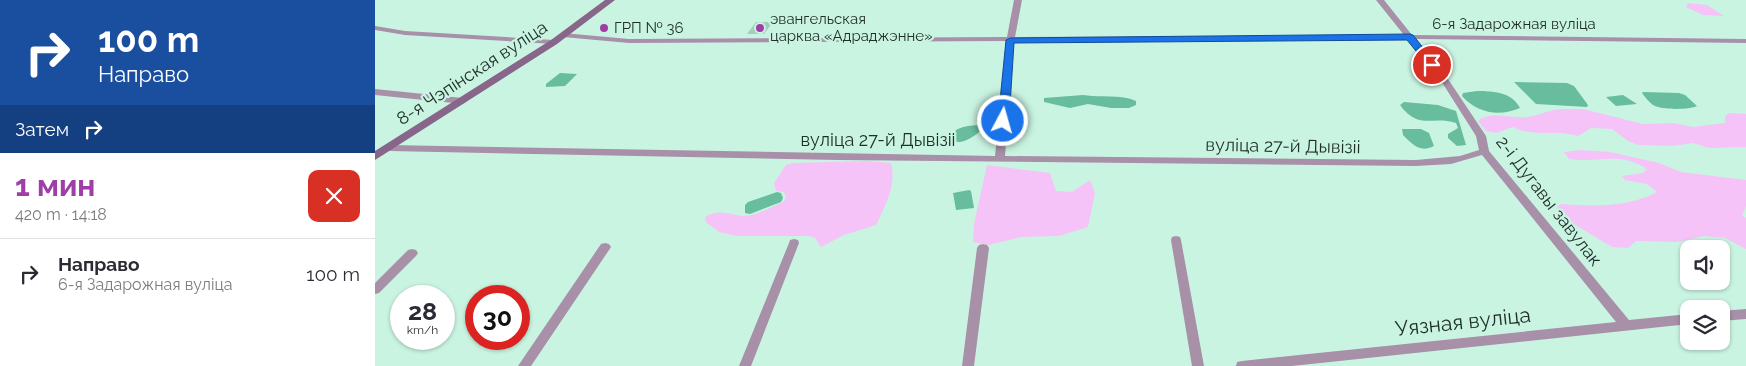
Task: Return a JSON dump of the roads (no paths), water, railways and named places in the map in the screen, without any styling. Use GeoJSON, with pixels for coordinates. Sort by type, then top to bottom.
{"type":"FeatureCollection","features":[{"type":"Feature","properties":{"kind":"main road","name":"8-я Чэпінская вуліца"},"geometry":{"type":"LineString","coordinates":[[375,156],[554,42],[611,0]]}},
{"type":"Feature","properties":{"kind":"street"},"geometry":{"type":"LineString","coordinates":[[1000,157],[1010,40],[1018,0]]}},
{"type":"Feature","properties":{"kind":"street","name":"2-і Дугавы завулак"},"geometry":{"type":"LineString","coordinates":[[1380,0],[1441,75],[1481,136],[1485,151],[1625,324]]}},
{"type":"Feature","properties":{"kind":"street"},"geometry":{"type":"LineString","coordinates":[[375,28],[405,33],[554,42]]}},
{"type":"Feature","properties":{"kind":"street","name":"6-я Задарожная вуліца"},"geometry":{"type":"LineString","coordinates":[[563,35],[629,41],[1410,37],[1746,41]]}},
{"type":"Feature","properties":{"kind":"street"},"geometry":{"type":"LineString","coordinates":[[375,92],[463,101]]}},
{"type":"Feature","properties":{"kind":"street","name":"вуліца 27-й Дывізіі"},"geometry":{"type":"LineString","coordinates":[[389,148],[828,156],[1416,163],[1453,160],[1473,156],[1485,151]]}},
{"type":"Feature","properties":{"kind":"street"},"geometry":{"type":"LineString","coordinates":[[1175,240],[1198,366]]}},
{"type":"Feature","properties":{"kind":"street"},"geometry":{"type":"LineString","coordinates":[[745,366],[794,243]]}},
{"type":"Feature","properties":{"kind":"street"},"geometry":{"type":"LineString","coordinates":[[524,366],[605,247]]}},
{"type":"Feature","properties":{"kind":"street"},"geometry":{"type":"LineString","coordinates":[[968,366],[983,248]]}},
{"type":"Feature","properties":{"kind":"street"},"geometry":{"type":"LineString","coordinates":[[375,290],[412,253]]}},
{"type":"Feature","properties":{"kind":"street"},"geometry":{"type":"LineString","coordinates":[[1730,315],[1746,314]]}},
{"type":"Feature","properties":{"kind":"street","name":"Уязная вуліца"},"geometry":{"type":"LineString","coordinates":[[1242,366],[1625,324],[1680,320]]}},
{"type":"Feature","properties":{"kind":"place","name":"ГРП № 36"},"geometry":{"type":"Point","coordinates":[604,28]}},
{"type":"Feature","properties":{"kind":"place","name":"эвангельская царква «Адраджэнне»"},"geometry":{"type":"Point","coordinates":[760,28]}}]}
